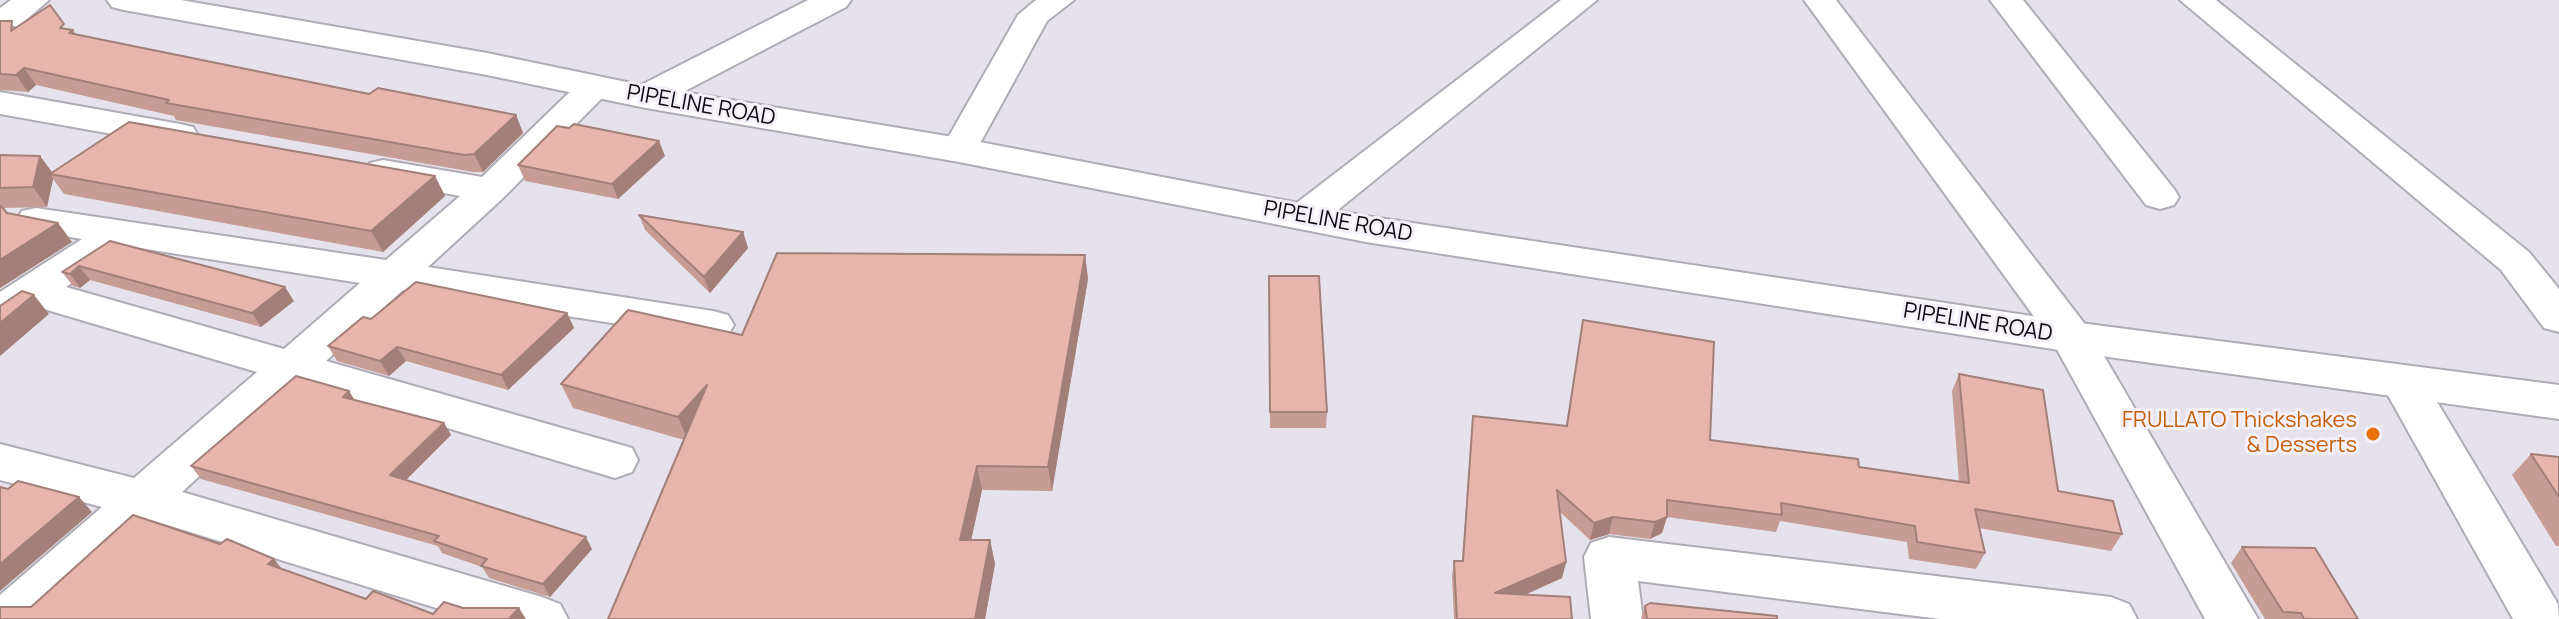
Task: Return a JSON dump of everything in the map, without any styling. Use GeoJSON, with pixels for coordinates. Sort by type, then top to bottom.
{"type":"FeatureCollection","features":[{"type":"Feature","properties":{"kind":"main road"},"geometry":{"type":"LineString","coordinates":[[0,25],[32,0]]}},
{"type":"Feature","properties":{"kind":"main road","name":"PIPELINE ROAD"},"geometry":{"type":"LineString","coordinates":[[124,0],[487,64],[646,97],[959,150],[1304,217],[2072,337],[2559,402]]}},
{"type":"Feature","properties":{"kind":"main road"},"geometry":{"type":"LineString","coordinates":[[646,97],[834,0]]}},
{"type":"Feature","properties":{"kind":"street"},"geometry":{"type":"LineString","coordinates":[[959,150],[1034,15],[1058,0]]}},
{"type":"Feature","properties":{"kind":"street"},"geometry":{"type":"LineString","coordinates":[[1304,217],[1581,0]]}},
{"type":"Feature","properties":{"kind":"street"},"geometry":{"type":"LineString","coordinates":[[1820,0],[2072,337],[2232,619]]}},
{"type":"Feature","properties":{"kind":"street"},"geometry":{"type":"LineString","coordinates":[[2006,0],[2160,197]]}},
{"type":"Feature","properties":{"kind":"street"},"geometry":{"type":"LineString","coordinates":[[2196,0],[2515,261],[2559,318]]}},
{"type":"Feature","properties":{"kind":"street"},"geometry":{"type":"LineString","coordinates":[[8,619],[490,190],[594,87]]}},
{"type":"Feature","properties":{"kind":"street"},"geometry":{"type":"LineString","coordinates":[[0,103],[214,141]]}},
{"type":"Feature","properties":{"kind":"street"},"geometry":{"type":"LineString","coordinates":[[352,166],[490,190]]}},
{"type":"Feature","properties":{"kind":"street"},"geometry":{"type":"LineString","coordinates":[[36,220],[713,325]]}},
{"type":"Feature","properties":{"kind":"street"},"geometry":{"type":"LineString","coordinates":[[16,301],[120,232]]}},
{"type":"Feature","properties":{"kind":"street"},"geometry":{"type":"LineString","coordinates":[[16,301],[293,366],[615,460]]}},
{"type":"Feature","properties":{"kind":"street"},"geometry":{"type":"LineString","coordinates":[[2402,381],[2540,619]]}},
{"type":"Feature","properties":{"kind":"street"},"geometry":{"type":"LineString","coordinates":[[0,462],[143,499],[542,619]]}},
{"type":"Feature","properties":{"kind":"street"},"geometry":{"type":"LineString","coordinates":[[1617,619],[1609,557],[2111,619]]}},
{"type":"Feature","properties":{"kind":"building"},"geometry":{"type":"Polygon","coordinates":[[[50,5],[64,24],[60,28],[73,30],[69,33],[369,94],[378,88],[516,115],[474,154],[464,155],[166,103],[169,100],[24,68],[16,75],[0,74],[0,21],[12,21],[11,31],[50,5]]]}},
{"type":"Feature","properties":{"kind":"building"},"geometry":{"type":"Polygon","coordinates":[[[129,122],[435,176],[371,231],[50,174],[129,122]]]}},
{"type":"Feature","properties":{"kind":"building"},"geometry":{"type":"Polygon","coordinates":[[[574,124],[659,141],[612,184],[518,165],[557,126],[569,128],[574,124]]]}},
{"type":"Feature","properties":{"kind":"building"},"geometry":{"type":"Polygon","coordinates":[[[0,155],[40,156],[33,187],[0,188],[0,155]]]}},
{"type":"Feature","properties":{"kind":"building"},"geometry":{"type":"Polygon","coordinates":[[[0,206],[7,213],[58,223],[0,260],[0,206]]]}},
{"type":"Feature","properties":{"kind":"building"},"geometry":{"type":"Polygon","coordinates":[[[639,215],[743,232],[704,277],[639,215]]]}},
{"type":"Feature","properties":{"kind":"building"},"geometry":{"type":"Polygon","coordinates":[[[110,241],[285,287],[252,313],[79,266],[70,274],[62,272],[110,241]]]}},
{"type":"Feature","properties":{"kind":"building"},"geometry":{"type":"Polygon","coordinates":[[[777,253],[1085,255],[1048,467],[977,466],[960,540],[990,540],[975,619],[608,619],[707,385],[678,417],[561,384],[628,310],[742,335],[777,253]]]}},
{"type":"Feature","properties":{"kind":"building"},"geometry":{"type":"Polygon","coordinates":[[[1269,276],[1319,276],[1327,412],[1270,412],[1269,276]]]}},
{"type":"Feature","properties":{"kind":"building"},"geometry":{"type":"Polygon","coordinates":[[[416,282],[567,313],[501,375],[397,347],[380,361],[328,346],[363,317],[371,319],[416,282]]]}},
{"type":"Feature","properties":{"kind":"building"},"geometry":{"type":"Polygon","coordinates":[[[22,291],[34,295],[0,323],[0,306],[22,291]]]}},
{"type":"Feature","properties":{"kind":"building"},"geometry":{"type":"Polygon","coordinates":[[[1583,320],[1714,342],[1710,440],[1858,459],[1859,467],[1969,483],[1959,374],[2043,390],[2058,491],[2113,501],[2122,534],[1975,509],[1985,553],[1917,542],[1915,526],[1781,503],[1782,515],[1667,500],[1667,517],[1655,522],[1613,517],[1594,523],[1557,490],[1566,562],[1495,593],[1570,597],[1572,619],[1457,619],[1454,561],[1463,561],[1473,416],[1567,426],[1583,320]]]}},
{"type":"Feature","properties":{"kind":"building"},"geometry":{"type":"Polygon","coordinates":[[[296,376],[349,391],[343,397],[444,423],[390,475],[586,537],[543,584],[481,566],[487,559],[434,541],[439,536],[191,466],[296,376]]]}},
{"type":"Feature","properties":{"kind":"building"},"geometry":{"type":"Polygon","coordinates":[[[2531,454],[2559,457],[2559,497],[2531,454]]]}},
{"type":"Feature","properties":{"kind":"building"},"geometry":{"type":"Polygon","coordinates":[[[18,481],[79,497],[0,564],[0,487],[8,489],[18,481]]]}},
{"type":"Feature","properties":{"kind":"building"},"geometry":{"type":"Polygon","coordinates":[[[133,515],[220,544],[227,539],[274,559],[268,564],[366,599],[373,591],[433,614],[444,602],[463,608],[519,608],[509,619],[0,619],[0,607],[31,607],[133,515]]]}},
{"type":"Feature","properties":{"kind":"building"},"geometry":{"type":"Polygon","coordinates":[[[2242,547],[2315,548],[2358,619],[2304,619],[2301,613],[2283,612],[2242,547]]]}},
{"type":"Feature","properties":{"kind":"building"},"geometry":{"type":"Polygon","coordinates":[[[1650,603],[1777,616],[1777,619],[1647,619],[1645,606],[1650,603]]]}},
{"type":"Feature","properties":{"kind":"place","name":"FRULLATO Thickshakes & Desserts"},"geometry":{"type":"Point","coordinates":[2373,434]}}]}
